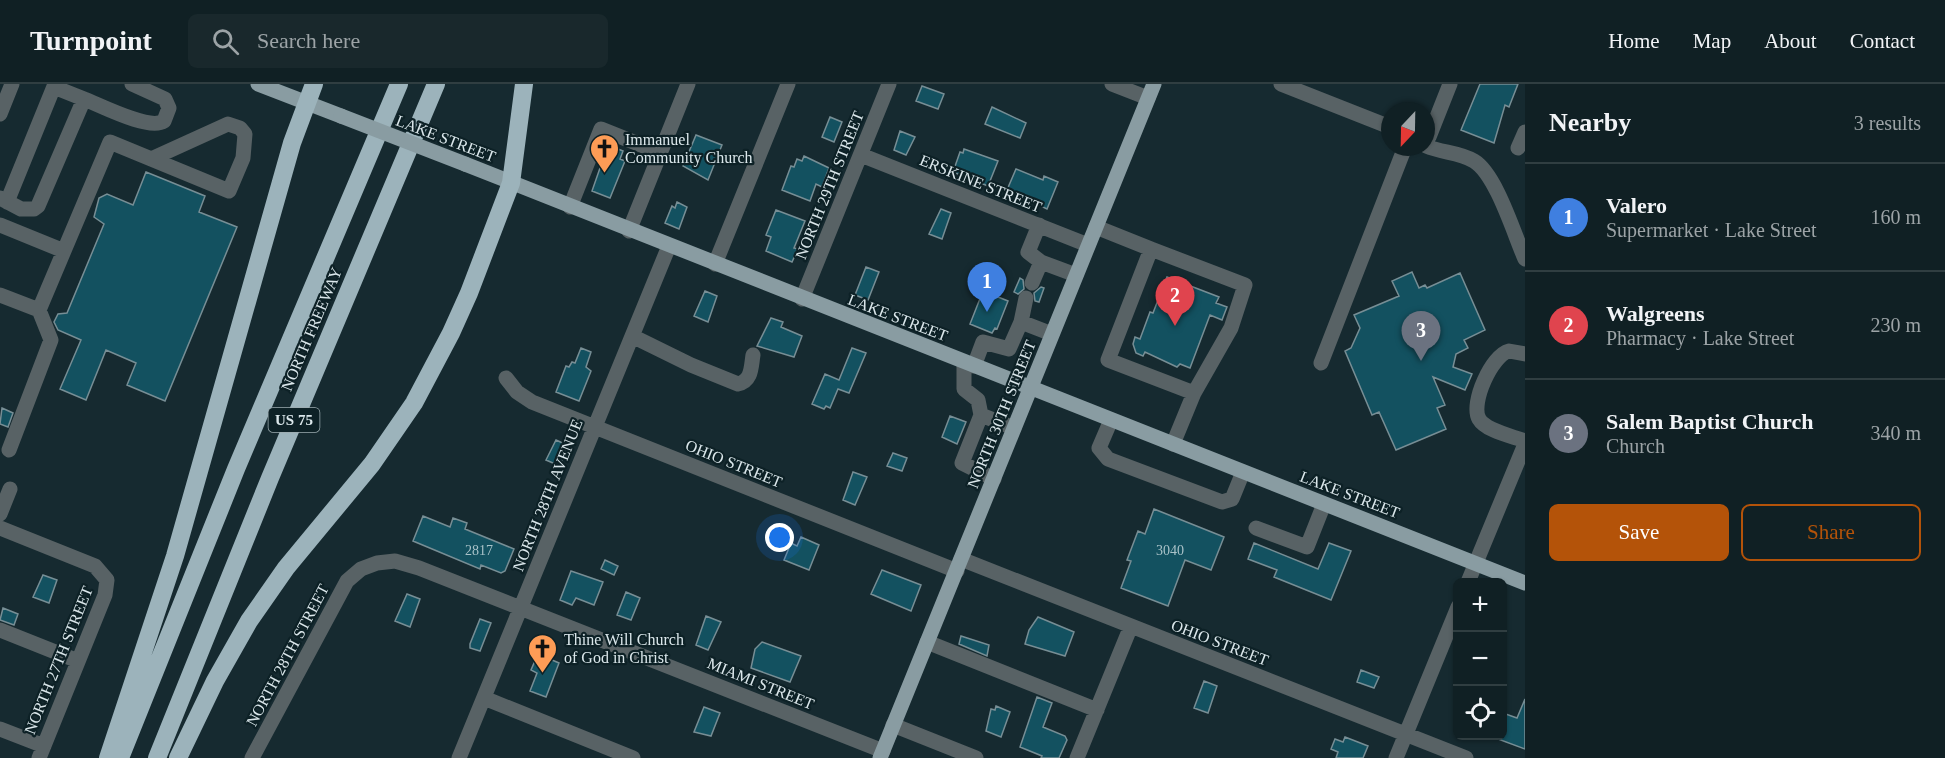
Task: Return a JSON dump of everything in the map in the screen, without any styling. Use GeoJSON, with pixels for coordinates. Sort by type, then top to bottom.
{"type":"FeatureCollection","features":[{"type":"Feature","properties":{"kind":"highway"},"geometry":{"type":"LineString","coordinates":[[108,758],[175,556],[306,102],[314,84]]}},
{"type":"Feature","properties":{"kind":"highway","name":"NORTH FREEWAY"},"geometry":{"type":"LineString","coordinates":[[120,758],[240,459],[399,84]]}},
{"type":"Feature","properties":{"kind":"highway","name":"NORTH FREEWAY"},"geometry":{"type":"LineString","coordinates":[[157,758],[270,478],[436,84]]}},
{"type":"Feature","properties":{"kind":"highway"},"geometry":{"type":"LineString","coordinates":[[178,758],[215,681],[256,611],[286,568],[372,464],[414,403],[464,307],[511,183],[524,84]]}},
{"type":"Feature","properties":{"kind":"main road","name":"LAKE STREET"},"geometry":{"type":"LineString","coordinates":[[258,84],[1525,583]]}},
{"type":"Feature","properties":{"kind":"main road","name":"NORTH 30TH STREET"},"geometry":{"type":"LineString","coordinates":[[881,754],[1151,91]]}},
{"type":"Feature","properties":{"kind":"street"},"geometry":{"type":"LineString","coordinates":[[0,114],[12,84]]}},
{"type":"Feature","properties":{"kind":"street"},"geometry":{"type":"LineString","coordinates":[[84,99],[38,206],[29,210],[4,200],[55,85],[145,123],[157,125],[164,121],[169,108],[165,99],[132,84]]}},
{"type":"Feature","properties":{"kind":"street"},"geometry":{"type":"LineString","coordinates":[[629,231],[688,84]]}},
{"type":"Feature","properties":{"kind":"street"},"geometry":{"type":"LineString","coordinates":[[715,264],[788,84]]}},
{"type":"Feature","properties":{"kind":"street","name":"NORTH 29TH STREET"},"geometry":{"type":"LineString","coordinates":[[802,299],[889,84]]}},
{"type":"Feature","properties":{"kind":"street"},"geometry":{"type":"LineString","coordinates":[[1112,84],[1151,91]]}},
{"type":"Feature","properties":{"kind":"street"},"geometry":{"type":"LineString","coordinates":[[1281,84],[1381,123]]}},
{"type":"Feature","properties":{"kind":"street"},"geometry":{"type":"LineString","coordinates":[[1435,121],[1450,84]]}},
{"type":"Feature","properties":{"kind":"street"},"geometry":{"type":"LineString","coordinates":[[9,450],[51,344],[39,310],[110,142],[151,159],[229,191],[243,158],[245,134],[240,128],[228,124],[151,159]]}},
{"type":"Feature","properties":{"kind":"street"},"geometry":{"type":"LineString","coordinates":[[570,207],[601,129],[661,153]]}},
{"type":"Feature","properties":{"kind":"street"},"geometry":{"type":"LineString","coordinates":[[1518,148],[1525,132]]}},
{"type":"Feature","properties":{"kind":"street"},"geometry":{"type":"LineString","coordinates":[[1435,142],[1450,145],[1457,154],[1476,162],[1490,178],[1525,259]]}},
{"type":"Feature","properties":{"kind":"street","name":"ERSKINE STREET"},"geometry":{"type":"LineString","coordinates":[[861,155],[1088,245]]}},
{"type":"Feature","properties":{"kind":"street"},"geometry":{"type":"LineString","coordinates":[[1321,363],[1402,156]]}},
{"type":"Feature","properties":{"kind":"street"},"geometry":{"type":"LineString","coordinates":[[0,225],[64,251]]}},
{"type":"Feature","properties":{"kind":"street"},"geometry":{"type":"LineString","coordinates":[[1039,225],[1028,252],[1041,262],[1076,275]]}},
{"type":"Feature","properties":{"kind":"street"},"geometry":{"type":"LineString","coordinates":[[1096,226],[1245,285],[1231,328],[1194,393],[1173,444]]}},
{"type":"Feature","properties":{"kind":"street","name":"NORTH 28TH AVENUE"},"geometry":{"type":"LineString","coordinates":[[459,758],[669,246]]}},
{"type":"Feature","properties":{"kind":"street"},"geometry":{"type":"LineString","coordinates":[[1151,249],[1108,360],[1194,393]]}},
{"type":"Feature","properties":{"kind":"street"},"geometry":{"type":"LineString","coordinates":[[1032,283],[1041,262]]}},
{"type":"Feature","properties":{"kind":"street"},"geometry":{"type":"LineString","coordinates":[[0,295],[39,310]]}},
{"type":"Feature","properties":{"kind":"street"},"geometry":{"type":"LineString","coordinates":[[994,479],[962,462],[981,415],[978,400],[964,389],[969,364],[983,342],[1009,349],[1021,322],[1026,298]]}},
{"type":"Feature","properties":{"kind":"street"},"geometry":{"type":"LineString","coordinates":[[1021,322],[1052,334]]}},
{"type":"Feature","properties":{"kind":"street"},"geometry":{"type":"LineString","coordinates":[[632,336],[691,365],[738,384],[743,383],[749,375],[753,355]]}},
{"type":"Feature","properties":{"kind":"street"},"geometry":{"type":"LineString","coordinates":[[1470,578],[1525,443],[1483,423],[1477,411],[1479,399],[1495,359],[1509,351],[1525,354]]}},
{"type":"Feature","properties":{"kind":"street","name":"OHIO STREET"},"geometry":{"type":"LineString","coordinates":[[506,378],[517,392],[531,402],[594,427],[959,565],[1131,626],[1466,758]]}},
{"type":"Feature","properties":{"kind":"street"},"geometry":{"type":"LineString","coordinates":[[981,415],[1014,428]]}},
{"type":"Feature","properties":{"kind":"street"},"geometry":{"type":"LineString","coordinates":[[1111,420],[1100,448],[1108,459],[1222,502],[1232,499],[1243,472]]}},
{"type":"Feature","properties":{"kind":"street"},"geometry":{"type":"LineString","coordinates":[[0,514],[10,489]]}},
{"type":"Feature","properties":{"kind":"street"},"geometry":{"type":"LineString","coordinates":[[1256,528],[1307,547],[1324,504]]}},
{"type":"Feature","properties":{"kind":"street","name":"NORTH 27TH STREET"},"geometry":{"type":"LineString","coordinates":[[0,528],[95,566],[105,576],[107,584],[105,595],[42,752]]}},
{"type":"Feature","properties":{"kind":"street","name":"MIAMI STREET"},"geometry":{"type":"LineString","coordinates":[[391,561],[413,565],[881,754]]}},
{"type":"Feature","properties":{"kind":"street","name":"NORTH 28TH STREET"},"geometry":{"type":"LineString","coordinates":[[252,758],[343,587],[367,566],[391,561]]}},
{"type":"Feature","properties":{"kind":"street"},"geometry":{"type":"LineString","coordinates":[[1396,758],[1453,619]]}},
{"type":"Feature","properties":{"kind":"street"},"geometry":{"type":"LineString","coordinates":[[1077,758],[1131,626]]}},
{"type":"Feature","properties":{"kind":"street"},"geometry":{"type":"LineString","coordinates":[[0,630],[78,661]]}},
{"type":"Feature","properties":{"kind":"street"},"geometry":{"type":"LineString","coordinates":[[927,642],[1097,710]]}},
{"type":"Feature","properties":{"kind":"street"},"geometry":{"type":"LineString","coordinates":[[484,698],[633,758]]}},
{"type":"Feature","properties":{"kind":"street"},"geometry":{"type":"LineString","coordinates":[[893,725],[976,758]]}},
{"type":"Feature","properties":{"kind":"street"},"geometry":{"type":"LineString","coordinates":[[0,729],[42,752]]}},
{"type":"Feature","properties":{"kind":"building"},"geometry":{"type":"Polygon","coordinates":[[[1480,84],[1518,84],[1509,107],[1505,105],[1494,143],[1461,130],[1480,84]]]}},
{"type":"Feature","properties":{"kind":"building"},"geometry":{"type":"Polygon","coordinates":[[[922,86],[944,94],[938,109],[916,101],[922,86]]]}},
{"type":"Feature","properties":{"kind":"building"},"geometry":{"type":"Polygon","coordinates":[[[992,107],[1026,123],[1020,138],[985,124],[992,107]]]}},
{"type":"Feature","properties":{"kind":"building"},"geometry":{"type":"Polygon","coordinates":[[[830,117],[842,122],[834,142],[822,137],[830,117]]]}},
{"type":"Feature","properties":{"kind":"building"},"geometry":{"type":"Polygon","coordinates":[[[900,131],[915,137],[906,155],[894,150],[900,131]]]}},
{"type":"Feature","properties":{"kind":"building"},"geometry":{"type":"Polygon","coordinates":[[[696,135],[722,145],[708,180],[683,166],[696,135]]]}},
{"type":"Feature","properties":{"kind":"building"},"geometry":{"type":"Polygon","coordinates":[[[608,145],[623,151],[620,159],[625,161],[610,198],[592,191],[608,145]]]}},
{"type":"Feature","properties":{"kind":"building"},"geometry":{"type":"Polygon","coordinates":[[[964,149],[998,161],[988,186],[953,172],[960,152],[963,153],[964,149]]]}},
{"type":"Feature","properties":{"kind":"building"},"geometry":{"type":"Polygon","coordinates":[[[804,156],[829,168],[822,187],[816,184],[810,201],[782,190],[791,166],[794,167],[797,159],[802,161],[804,156]]]}},
{"type":"Feature","properties":{"kind":"building"},"geometry":{"type":"Polygon","coordinates":[[[1016,169],[1043,180],[1044,176],[1058,182],[1047,209],[1007,190],[1016,169]]]}},
{"type":"Feature","properties":{"kind":"building"},"geometry":{"type":"Polygon","coordinates":[[[146,172],[205,196],[199,212],[237,227],[165,401],[127,385],[136,363],[106,350],[86,400],[60,389],[81,340],[58,330],[54,322],[58,314],[67,313],[104,224],[94,217],[99,198],[107,194],[133,205],[146,172]]]}},
{"type":"Feature","properties":{"kind":"building"},"geometry":{"type":"Polygon","coordinates":[[[677,202],[687,207],[679,229],[665,223],[672,206],[675,208],[677,202]]]}},
{"type":"Feature","properties":{"kind":"building"},"geometry":{"type":"Polygon","coordinates":[[[941,209],[951,213],[942,239],[929,234],[941,209]]]}},
{"type":"Feature","properties":{"kind":"building"},"geometry":{"type":"Polygon","coordinates":[[[776,210],[805,221],[794,248],[798,249],[792,262],[766,251],[771,237],[766,235],[776,210]]]}},
{"type":"Feature","properties":{"kind":"building"},"geometry":{"type":"Polygon","coordinates":[[[866,267],[879,272],[868,300],[855,295],[866,267]]]}},
{"type":"Feature","properties":{"kind":"building"},"geometry":{"type":"Polygon","coordinates":[[[1412,272],[1419,288],[1425,285],[1427,288],[1460,273],[1485,330],[1464,340],[1468,348],[1456,354],[1453,367],[1472,374],[1465,390],[1433,377],[1445,405],[1437,408],[1446,429],[1396,450],[1379,412],[1372,415],[1345,351],[1351,348],[1360,328],[1354,315],[1399,296],[1392,281],[1412,272]]]}},
{"type":"Feature","properties":{"kind":"building"},"geometry":{"type":"Polygon","coordinates":[[[1167,277],[1219,297],[1216,303],[1227,307],[1222,320],[1210,315],[1190,368],[1180,364],[1177,367],[1145,352],[1143,356],[1136,353],[1133,344],[1135,337],[1140,339],[1167,277]]]}},
{"type":"Feature","properties":{"kind":"building"},"geometry":{"type":"Polygon","coordinates":[[[1020,278],[1023,280],[1024,289],[1018,294],[1014,292],[1020,278]]]}},
{"type":"Feature","properties":{"kind":"building"},"geometry":{"type":"Polygon","coordinates":[[[1041,287],[1044,288],[1039,302],[1035,301],[1034,293],[1041,287]]]}},
{"type":"Feature","properties":{"kind":"building"},"geometry":{"type":"Polygon","coordinates":[[[705,291],[717,296],[708,322],[694,316],[705,291]]]}},
{"type":"Feature","properties":{"kind":"building"},"geometry":{"type":"Polygon","coordinates":[[[983,291],[1008,301],[997,329],[995,328],[992,333],[970,324],[983,291]]]}},
{"type":"Feature","properties":{"kind":"building"},"geometry":{"type":"Polygon","coordinates":[[[771,318],[783,322],[781,327],[802,336],[794,357],[757,346],[771,318]]]}},
{"type":"Feature","properties":{"kind":"building"},"geometry":{"type":"Polygon","coordinates":[[[581,348],[591,352],[586,367],[591,371],[579,401],[556,392],[566,366],[569,367],[572,362],[575,363],[581,348]]]}},
{"type":"Feature","properties":{"kind":"building"},"geometry":{"type":"Polygon","coordinates":[[[852,348],[866,353],[849,393],[838,389],[830,408],[826,406],[824,409],[812,404],[825,374],[839,380],[852,348]]]}},
{"type":"Feature","properties":{"kind":"building"},"geometry":{"type":"Polygon","coordinates":[[[2,408],[13,413],[8,427],[0,424],[2,408]]]}},
{"type":"Feature","properties":{"kind":"building"},"geometry":{"type":"Polygon","coordinates":[[[950,416],[966,422],[957,444],[942,437],[950,416]]]}},
{"type":"Feature","properties":{"kind":"building"},"geometry":{"type":"Polygon","coordinates":[[[556,440],[567,445],[560,466],[546,460],[556,440]]]}},
{"type":"Feature","properties":{"kind":"building"},"geometry":{"type":"Polygon","coordinates":[[[893,453],[907,458],[902,471],[887,466],[893,453]]]}},
{"type":"Feature","properties":{"kind":"building"},"geometry":{"type":"Polygon","coordinates":[[[853,472],[867,477],[855,505],[843,500],[853,472]]]}},
{"type":"Feature","properties":{"kind":"building"},"geometry":{"type":"Polygon","coordinates":[[[1154,509],[1224,537],[1211,570],[1185,560],[1168,606],[1121,588],[1131,561],[1127,560],[1138,531],[1145,534],[1154,509]]]}},
{"type":"Feature","properties":{"kind":"building"},"geometry":{"type":"Polygon","coordinates":[[[423,516],[450,527],[453,518],[467,523],[465,529],[514,549],[505,571],[501,573],[481,565],[480,569],[413,541],[423,516]]]}},
{"type":"Feature","properties":{"kind":"building"},"geometry":{"type":"Polygon","coordinates":[[[801,537],[819,545],[809,570],[784,560],[791,543],[797,546],[801,537]]]}},
{"type":"Feature","properties":{"kind":"building"},"geometry":{"type":"Polygon","coordinates":[[[1254,543],[1318,569],[1329,543],[1351,551],[1331,600],[1274,577],[1277,570],[1248,559],[1254,543]]]}},
{"type":"Feature","properties":{"kind":"building"},"geometry":{"type":"Polygon","coordinates":[[[605,560],[618,566],[614,575],[601,569],[605,560]]]}},
{"type":"Feature","properties":{"kind":"building"},"geometry":{"type":"Polygon","coordinates":[[[882,570],[921,585],[911,611],[871,594],[882,570]]]}},
{"type":"Feature","properties":{"kind":"building"},"geometry":{"type":"Polygon","coordinates":[[[571,571],[603,582],[594,605],[576,598],[572,605],[560,600],[571,571]]]}},
{"type":"Feature","properties":{"kind":"building"},"geometry":{"type":"Polygon","coordinates":[[[43,575],[57,580],[49,603],[33,597],[43,575]]]}},
{"type":"Feature","properties":{"kind":"building"},"geometry":{"type":"Polygon","coordinates":[[[626,592],[640,598],[631,620],[617,615],[626,592]]]}},
{"type":"Feature","properties":{"kind":"building"},"geometry":{"type":"Polygon","coordinates":[[[407,594],[420,599],[410,627],[395,621],[407,594]]]}},
{"type":"Feature","properties":{"kind":"building"},"geometry":{"type":"Polygon","coordinates":[[[3,608],[18,614],[14,625],[0,620],[3,608]]]}},
{"type":"Feature","properties":{"kind":"building"},"geometry":{"type":"Polygon","coordinates":[[[706,616],[721,622],[708,650],[696,645],[706,616]]]}},
{"type":"Feature","properties":{"kind":"building"},"geometry":{"type":"Polygon","coordinates":[[[1038,617],[1074,632],[1065,656],[1025,644],[1029,630],[1038,617]]]}},
{"type":"Feature","properties":{"kind":"building"},"geometry":{"type":"Polygon","coordinates":[[[480,619],[491,623],[480,651],[470,648],[470,644],[480,619]]]}},
{"type":"Feature","properties":{"kind":"building"},"geometry":{"type":"Polygon","coordinates":[[[961,636],[989,645],[987,656],[959,644],[961,636]]]}},
{"type":"Feature","properties":{"kind":"building"},"geometry":{"type":"Polygon","coordinates":[[[762,642],[801,656],[790,682],[751,668],[755,649],[762,642]]]}},
{"type":"Feature","properties":{"kind":"building"},"geometry":{"type":"Polygon","coordinates":[[[538,654],[559,663],[546,697],[530,691],[537,673],[531,670],[538,654]]]}},
{"type":"Feature","properties":{"kind":"building"},"geometry":{"type":"Polygon","coordinates":[[[1361,670],[1379,677],[1374,688],[1357,682],[1361,670]]]}},
{"type":"Feature","properties":{"kind":"building"},"geometry":{"type":"Polygon","coordinates":[[[1204,681],[1217,686],[1208,713],[1194,708],[1204,681]]]}},
{"type":"Feature","properties":{"kind":"building"},"geometry":{"type":"Polygon","coordinates":[[[1037,697],[1052,703],[1043,727],[1065,736],[1067,740],[1059,758],[1041,758],[1042,756],[1020,747],[1037,697]]]}},
{"type":"Feature","properties":{"kind":"building"},"geometry":{"type":"Polygon","coordinates":[[[1525,699],[1525,749],[1501,740],[1507,740],[1507,714],[1517,718],[1525,699]]]}},
{"type":"Feature","properties":{"kind":"building"},"geometry":{"type":"Polygon","coordinates":[[[996,706],[1010,712],[1001,737],[986,731],[991,709],[995,710],[996,706]]]}},
{"type":"Feature","properties":{"kind":"building"},"geometry":{"type":"Polygon","coordinates":[[[704,707],[720,713],[711,736],[694,732],[704,707]]]}},
{"type":"Feature","properties":{"kind":"building"},"geometry":{"type":"Polygon","coordinates":[[[1345,737],[1368,746],[1363,758],[1336,758],[1338,752],[1331,749],[1335,739],[1343,742],[1345,737]]]}},
{"type":"Feature","properties":{"kind":"place","name":"Immanuel Community Church"},"geometry":{"type":"Point","coordinates":[604,174]}},
{"type":"Feature","properties":{"kind":"place","name":"Valero"},"geometry":{"type":"Point","coordinates":[987,312]}},
{"type":"Feature","properties":{"kind":"place","name":"Walgreens"},"geometry":{"type":"Point","coordinates":[1175,326]}},
{"type":"Feature","properties":{"kind":"place","name":"Salem Baptist Church"},"geometry":{"type":"Point","coordinates":[1421,361]}},
{"type":"Feature","properties":{"kind":"place","name":"Thine Will Church of God in Christ"},"geometry":{"type":"Point","coordinates":[543,674]}}]}
